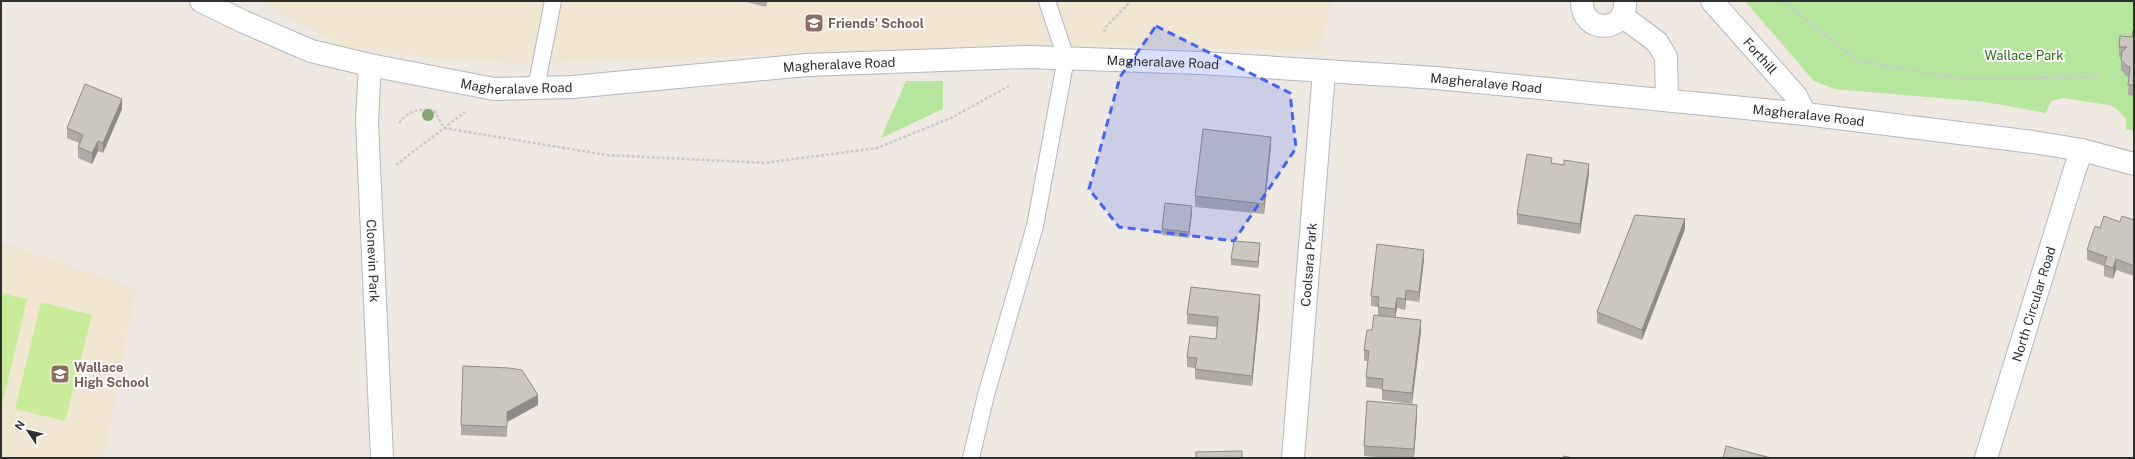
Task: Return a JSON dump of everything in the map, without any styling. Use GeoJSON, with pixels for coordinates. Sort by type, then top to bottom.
{"type":"FeatureCollection","features":[{"type":"Feature","properties":{"kind":"street","name":"Magheralave Road"},"geometry":{"type":"LineString","coordinates":[[201,1],[244,22],[311,51],[494,89],[572,87],[807,65],[1028,57],[1094,59],[1437,78],[1668,100],[1923,127],[2082,150],[2134,164]]}},
{"type":"Feature","properties":{"kind":"street"},"geometry":{"type":"LineString","coordinates":[[1582,1],[1584,14],[1595,24],[1610,25],[1623,9],[1657,42],[1666,57],[1668,100]]}},
{"type":"Feature","properties":{"kind":"street","name":"Forthill"},"geometry":{"type":"LineString","coordinates":[[1712,1],[1796,96],[1804,114]]}},
{"type":"Feature","properties":{"kind":"street","name":"Clonevin Park"},"geometry":{"type":"LineString","coordinates":[[370,64],[367,121],[382,458]]}},
{"type":"Feature","properties":{"kind":"street","name":"Coolsara Park"},"geometry":{"type":"LineString","coordinates":[[1293,458],[1324,71]]}},
{"type":"Feature","properties":{"kind":"street","name":"North Circular Road"},"geometry":{"type":"LineString","coordinates":[[1986,458],[2082,150]]}},
{"type":"Feature","properties":{"kind":"lane"},"geometry":{"type":"LineString","coordinates":[[536,88],[553,1]]}},
{"type":"Feature","properties":{"kind":"lane"},"geometry":{"type":"LineString","coordinates":[[971,458],[986,395],[1035,226],[1066,58],[1047,1]]}},
{"type":"Feature","properties":{"kind":"path"},"geometry":{"type":"LineString","coordinates":[[1094,59],[1106,27],[1131,1]]}},
{"type":"Feature","properties":{"kind":"path"},"geometry":{"type":"LineString","coordinates":[[1782,1],[1859,61],[1962,79],[2100,77]]}},
{"type":"Feature","properties":{"kind":"path"},"geometry":{"type":"LineString","coordinates":[[444,128],[606,154],[764,163],[865,150],[884,145],[950,118],[1009,86],[1028,57]]}},
{"type":"Feature","properties":{"kind":"path"},"geometry":{"type":"LineString","coordinates":[[371,185],[494,89]]}},
{"type":"Feature","properties":{"kind":"path"},"geometry":{"type":"LineString","coordinates":[[399,123],[408,113],[420,109],[434,110],[444,128]]}},
{"type":"Feature","properties":{"kind":"highlighted area"},"geometry":{"type":"Polygon","coordinates":[[[1156,26],[1290,93],[1296,148],[1234,241],[1119,227],[1089,189],[1120,77],[1156,26]]]}},
{"type":"Feature","properties":{"kind":"shaded area","name":"Friends' School"},"geometry":{"type":"Polygon","coordinates":[[[261,1],[1331,1],[1319,52],[1105,45],[526,63],[439,59],[342,46],[261,1]]]}},
{"type":"Feature","properties":{"kind":"shaded area","name":"Wallace High School"},"geometry":{"type":"Polygon","coordinates":[[[1,242],[136,289],[103,458],[1,458],[1,242]]]}},
{"type":"Feature","properties":{"kind":"green space","name":"Wallace Park"},"geometry":{"type":"Polygon","coordinates":[[[1745,1],[2134,1],[2134,131],[2126,129],[2126,119],[2117,109],[2109,105],[2063,98],[2051,101],[2046,113],[1985,102],[1835,89],[1814,81],[1745,1]]]}},
{"type":"Feature","properties":{"kind":"green space"},"geometry":{"type":"Polygon","coordinates":[[[906,81],[943,81],[943,109],[881,138],[906,81]]]}},
{"type":"Feature","properties":{"kind":"green space"},"geometry":{"type":"Polygon","coordinates":[[[1,293],[27,299],[2,406],[1,405],[1,293]]]}},
{"type":"Feature","properties":{"kind":"green space"},"geometry":{"type":"Polygon","coordinates":[[[41,302],[92,315],[65,421],[15,409],[41,302]]]}},
{"type":"Feature","properties":{"kind":"building"},"geometry":{"type":"Polygon","coordinates":[[[2134,29],[2134,85],[2128,85],[2130,67],[2121,60],[2122,51],[2127,47],[2119,47],[2120,36],[2132,37],[2134,29]]]}},
{"type":"Feature","properties":{"kind":"building"},"geometry":{"type":"Polygon","coordinates":[[[85,84],[122,99],[103,143],[98,141],[92,153],[78,147],[83,135],[67,128],[85,84]]]}},
{"type":"Feature","properties":{"kind":"building"},"geometry":{"type":"Polygon","coordinates":[[[1203,129],[1271,137],[1264,204],[1195,196],[1203,129]]]}},
{"type":"Feature","properties":{"kind":"building"},"geometry":{"type":"Polygon","coordinates":[[[1527,154],[1552,158],[1551,163],[1564,165],[1564,160],[1589,164],[1580,224],[1517,214],[1527,154]]]}},
{"type":"Feature","properties":{"kind":"building"},"geometry":{"type":"Polygon","coordinates":[[[1165,203],[1192,206],[1189,232],[1162,229],[1165,203]]]}},
{"type":"Feature","properties":{"kind":"building"},"geometry":{"type":"Polygon","coordinates":[[[1635,215],[1685,219],[1642,330],[1597,312],[1635,215]]]}},
{"type":"Feature","properties":{"kind":"building"},"geometry":{"type":"Polygon","coordinates":[[[2104,216],[2120,222],[2122,216],[2134,220],[2134,266],[2116,259],[2113,268],[2104,265],[2107,257],[2087,250],[2095,226],[2100,228],[2104,216]]]}},
{"type":"Feature","properties":{"kind":"building"},"geometry":{"type":"Polygon","coordinates":[[[1234,241],[1260,243],[1258,262],[1231,259],[1234,241]]]}},
{"type":"Feature","properties":{"kind":"building"},"geometry":{"type":"Polygon","coordinates":[[[1377,244],[1424,250],[1419,292],[1406,290],[1405,299],[1397,298],[1395,309],[1378,307],[1379,297],[1371,296],[1377,244]]]}},
{"type":"Feature","properties":{"kind":"building"},"geometry":{"type":"Polygon","coordinates":[[[1191,287],[1260,295],[1252,376],[1195,369],[1197,358],[1187,357],[1190,336],[1216,339],[1218,317],[1187,314],[1191,287]]]}},
{"type":"Feature","properties":{"kind":"building"},"geometry":{"type":"Polygon","coordinates":[[[1374,315],[1421,320],[1412,393],[1382,390],[1383,379],[1366,377],[1369,351],[1364,350],[1367,330],[1372,330],[1374,315]]]}},
{"type":"Feature","properties":{"kind":"building"},"geometry":{"type":"Polygon","coordinates":[[[463,366],[522,370],[538,395],[507,412],[507,427],[461,425],[463,366]]]}},
{"type":"Feature","properties":{"kind":"building"},"geometry":{"type":"Polygon","coordinates":[[[1367,401],[1417,405],[1414,449],[1364,446],[1367,401]]]}},
{"type":"Feature","properties":{"kind":"building"},"geometry":{"type":"Polygon","coordinates":[[[1726,446],[1771,458],[1723,458],[1726,446]]]}},
{"type":"Feature","properties":{"kind":"building"},"geometry":{"type":"Polygon","coordinates":[[[1242,451],[1242,458],[1196,458],[1196,452],[1242,451]]]}},
{"type":"Feature","properties":{"kind":"place","name":"Friends' School"},"geometry":{"type":"Point","coordinates":[814,23]}},
{"type":"Feature","properties":{"kind":"place","name":"Wallace High School"},"geometry":{"type":"Point","coordinates":[60,374]}}]}
